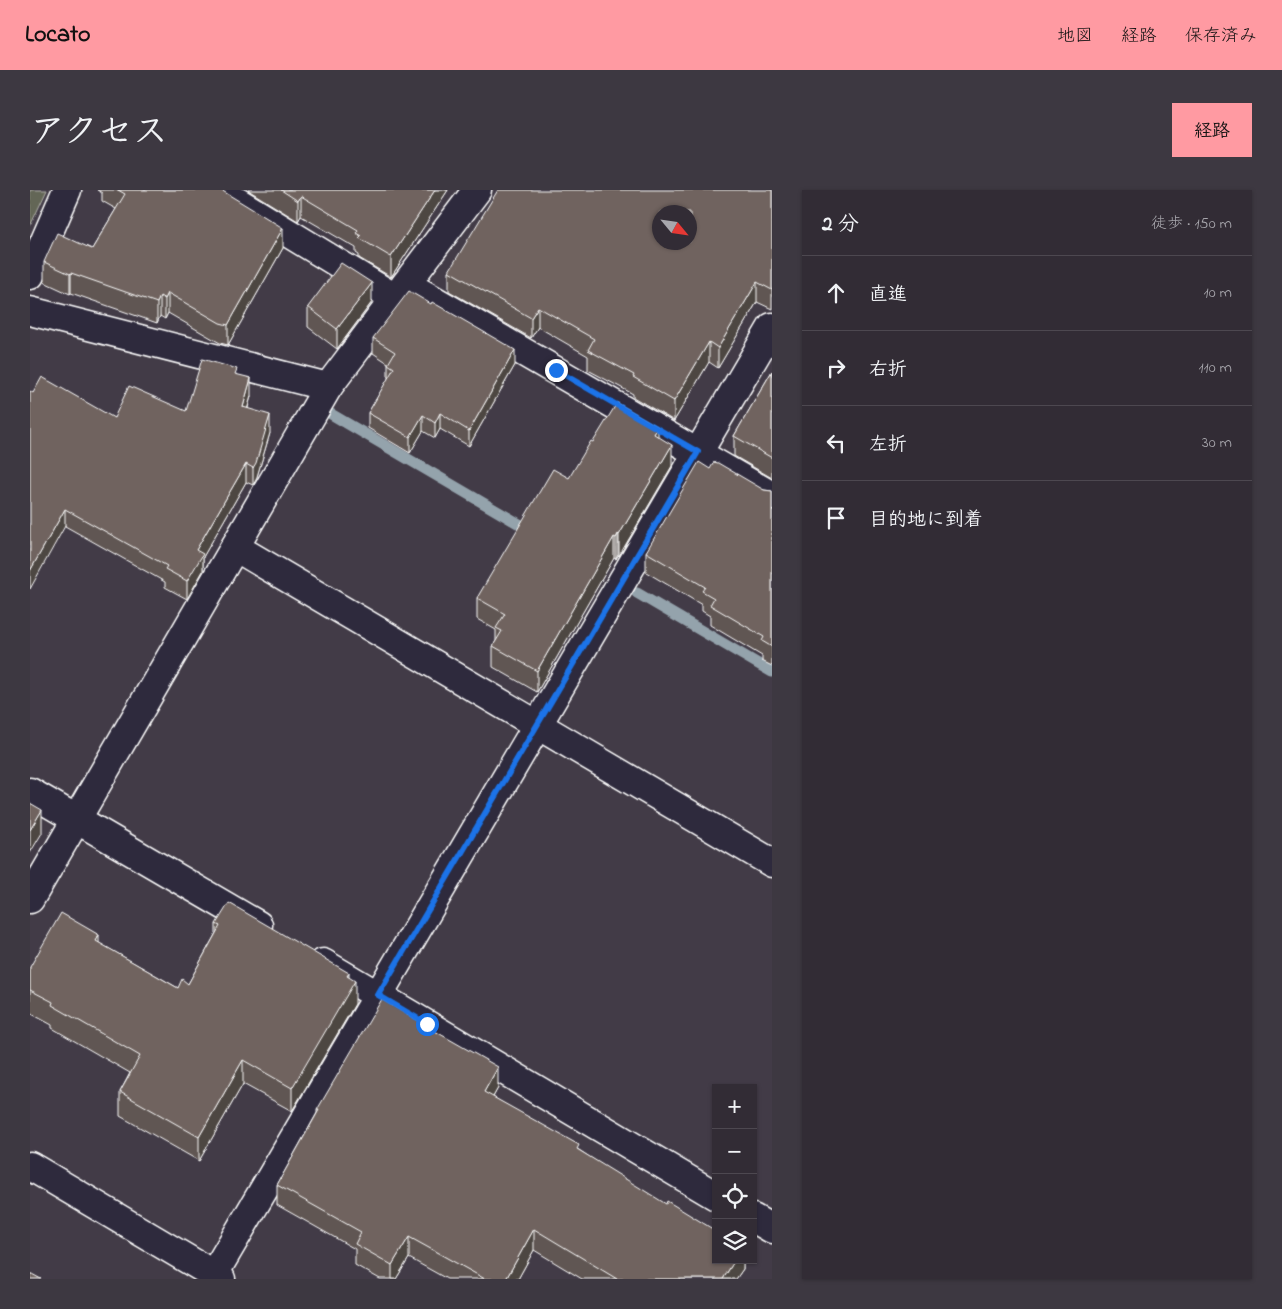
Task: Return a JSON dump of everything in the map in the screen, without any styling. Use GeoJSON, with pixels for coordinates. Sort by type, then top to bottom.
{"type":"FeatureCollection","features":[{"type":"Feature","properties":{"kind":"street"},"geometry":{"type":"LineString","coordinates":[[30,275],[67,190]]}},
{"type":"Feature","properties":{"kind":"street"},"geometry":{"type":"LineString","coordinates":[[218,190],[698,452],[772,496]]}},
{"type":"Feature","properties":{"kind":"street"},"geometry":{"type":"LineString","coordinates":[[30,899],[328,387],[477,190]]}},
{"type":"Feature","properties":{"kind":"street"},"geometry":{"type":"LineString","coordinates":[[30,311],[328,387]]}},
{"type":"Feature","properties":{"kind":"street"},"geometry":{"type":"LineString","coordinates":[[30,1166],[215,1277],[378,995],[772,327]]}},
{"type":"Feature","properties":{"kind":"street"},"geometry":{"type":"LineString","coordinates":[[236,546],[772,863]]}},
{"type":"Feature","properties":{"kind":"street"},"geometry":{"type":"LineString","coordinates":[[30,792],[378,995],[712,1194]]}},
{"type":"Feature","properties":{"kind":"street"},"geometry":{"type":"LineString","coordinates":[[755,1219],[772,1229]]}},
{"type":"Feature","properties":{"kind":"green space"},"geometry":{"type":"Polygon","coordinates":[[[30,190],[47,190],[30,226],[30,190]]]}},
{"type":"Feature","properties":{"kind":"building"},"geometry":{"type":"Polygon","coordinates":[[[118,190],[221,190],[283,228],[228,325],[220,323],[168,293],[165,299],[160,296],[157,303],[70,274],[44,262],[57,233],[92,249],[125,194],[118,190]]]}},
{"type":"Feature","properties":{"kind":"building"},"geometry":{"type":"Polygon","coordinates":[[[281,190],[435,190],[391,257],[359,238],[361,236],[356,233],[358,230],[301,196],[298,201],[281,190]]]}},
{"type":"Feature","properties":{"kind":"building"},"geometry":{"type":"Polygon","coordinates":[[[498,190],[772,190],[772,290],[757,282],[718,348],[709,342],[674,401],[633,377],[634,375],[588,350],[594,339],[538,307],[531,318],[449,271],[498,190]]]}},
{"type":"Feature","properties":{"kind":"building"},"geometry":{"type":"Polygon","coordinates":[[[341,263],[372,283],[337,329],[308,307],[341,263]]]}},
{"type":"Feature","properties":{"kind":"building"},"geometry":{"type":"Polygon","coordinates":[[[409,291],[431,304],[432,302],[515,350],[469,431],[440,413],[435,423],[423,415],[410,437],[368,413],[394,368],[388,364],[395,352],[373,338],[409,291]]]}},
{"type":"Feature","properties":{"kind":"building"},"geometry":{"type":"Polygon","coordinates":[[[202,359],[237,369],[235,374],[251,378],[243,407],[270,415],[256,463],[253,468],[246,464],[196,550],[203,554],[187,581],[165,569],[167,566],[65,509],[30,571],[30,391],[33,393],[42,377],[114,418],[129,386],[186,411],[202,359]]]}},
{"type":"Feature","properties":{"kind":"building"},"geometry":{"type":"Polygon","coordinates":[[[772,371],[772,458],[734,436],[772,371]]]}},
{"type":"Feature","properties":{"kind":"building"},"geometry":{"type":"Polygon","coordinates":[[[617,403],[658,427],[654,434],[672,445],[619,535],[616,538],[614,537],[537,671],[493,646],[502,631],[496,628],[505,614],[477,598],[553,469],[569,478],[617,403]]]}},
{"type":"Feature","properties":{"kind":"building"},"geometry":{"type":"Polygon","coordinates":[[[699,462],[710,469],[714,462],[718,463],[764,490],[772,491],[772,647],[762,641],[764,637],[710,605],[714,598],[702,591],[705,587],[646,552],[699,462]]]}},
{"type":"Feature","properties":{"kind":"building"},"geometry":{"type":"Polygon","coordinates":[[[30,803],[42,810],[30,830],[30,803]]]}},
{"type":"Feature","properties":{"kind":"building"},"geometry":{"type":"Polygon","coordinates":[[[229,903],[349,973],[347,976],[355,981],[292,1088],[243,1060],[199,1137],[120,1092],[140,1056],[52,1005],[53,1002],[30,990],[30,967],[61,913],[99,935],[96,941],[178,988],[182,979],[188,984],[220,926],[216,924],[229,903]]]}},
{"type":"Feature","properties":{"kind":"building"},"geometry":{"type":"Polygon","coordinates":[[[382,999],[498,1067],[484,1092],[579,1145],[577,1149],[666,1204],[667,1201],[712,1229],[712,1264],[732,1264],[723,1279],[617,1279],[534,1229],[506,1279],[485,1279],[409,1237],[392,1265],[355,1244],[361,1232],[277,1185],[319,1110],[317,1110],[382,999]]]}},
{"type":"Feature","properties":{"kind":"building"},"geometry":{"type":"Polygon","coordinates":[[[30,1273],[41,1279],[30,1279],[30,1273]]]}},
{"type":"Feature","properties":{"kind":"waterway"},"geometry":{"type":"LineString","coordinates":[[331,414],[533,532]]}},
{"type":"Feature","properties":{"kind":"waterway"},"geometry":{"type":"LineString","coordinates":[[637,593],[772,672]]}},
{"type":"Feature","properties":{"kind":"route"},"geometry":{"type":"LineString","coordinates":[[427,1024],[378,995],[698,452],[556,370]]}}]}
